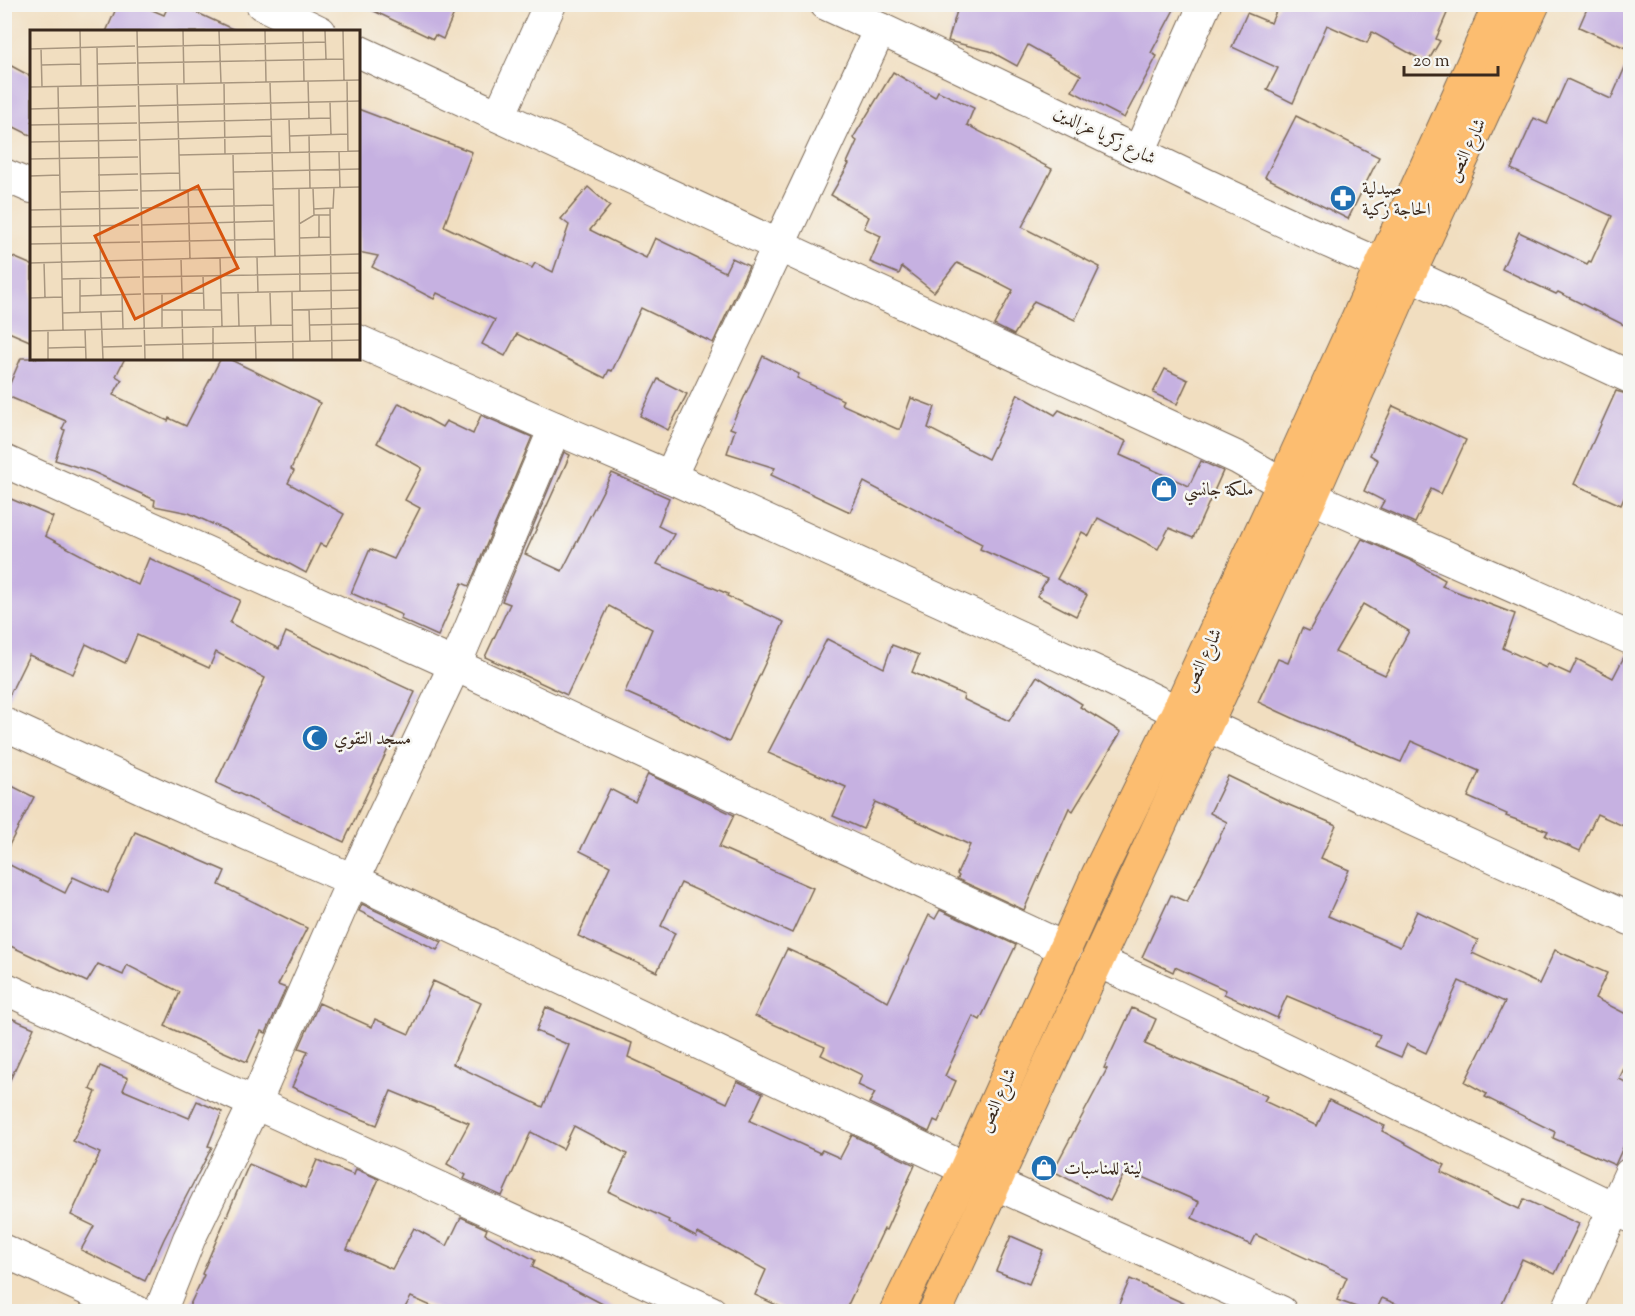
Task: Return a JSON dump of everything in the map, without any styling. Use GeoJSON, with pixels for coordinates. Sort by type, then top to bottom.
{"type":"FeatureCollection","features":[{"type":"Feature","properties":{"kind":"main road","name":"شارع النص"},"geometry":{"type":"LineString","coordinates":[[896,1311],[980,1176],[1097,961],[1191,718],[1396,270],[1500,4]]}},
{"type":"Feature","properties":{"kind":"main road","name":"شارع النص"},"geometry":{"type":"LineString","coordinates":[[1396,270],[1533,4]]}},
{"type":"Feature","properties":{"kind":"main road","name":"شارع النص"},"geometry":{"type":"LineString","coordinates":[[935,1311],[980,1176],[1066,949],[1098,875],[1191,718]]}},
{"type":"Feature","properties":{"kind":"street"},"geometry":{"type":"LineString","coordinates":[[499,116],[550,4]]}},
{"type":"Feature","properties":{"kind":"street","name":"شارع زكريا عزالدين"},"geometry":{"type":"LineString","coordinates":[[826,4],[1283,222],[1396,270],[1630,377]]}},
{"type":"Feature","properties":{"kind":"street"},"geometry":{"type":"LineString","coordinates":[[1139,152],[1205,4]]}},
{"type":"Feature","properties":{"kind":"street"},"geometry":{"type":"LineString","coordinates":[[278,14],[315,30]]}},
{"type":"Feature","properties":{"kind":"street"},"geometry":{"type":"LineString","coordinates":[[670,477],[780,247],[880,29]]}},
{"type":"Feature","properties":{"kind":"street"},"geometry":{"type":"LineString","coordinates":[[360,52],[1238,458],[1297,490],[1630,638]]}},
{"type":"Feature","properties":{"kind":"street"},"geometry":{"type":"LineString","coordinates":[[4,175],[30,186]]}},
{"type":"Feature","properties":{"kind":"street"},"geometry":{"type":"LineString","coordinates":[[360,342],[555,429],[670,477],[1630,919]]}},
{"type":"Feature","properties":{"kind":"street"},"geometry":{"type":"LineString","coordinates":[[160,1311],[189,1239],[255,1103],[353,880],[455,665],[555,429]]}},
{"type":"Feature","properties":{"kind":"street"},"geometry":{"type":"LineString","coordinates":[[4,461],[455,665],[1066,949]]}},
{"type":"Feature","properties":{"kind":"street"},"geometry":{"type":"LineString","coordinates":[[4,724],[156,794],[353,880],[980,1176],[1281,1311]]}},
{"type":"Feature","properties":{"kind":"street"},"geometry":{"type":"LineString","coordinates":[[1097,961],[1622,1212]]}},
{"type":"Feature","properties":{"kind":"street"},"geometry":{"type":"LineString","coordinates":[[4,988],[711,1311]]}},
{"type":"Feature","properties":{"kind":"street"},"geometry":{"type":"LineString","coordinates":[[1567,1311],[1622,1212],[1630,1174]]}},
{"type":"Feature","properties":{"kind":"street"},"geometry":{"type":"LineString","coordinates":[[4,1251],[137,1311]]}},
{"type":"Feature","properties":{"kind":"building"},"geometry":{"type":"Polygon","coordinates":[[[118,4],[138,4],[164,15],[169,4],[178,4],[235,30],[107,30],[118,4]]]}},
{"type":"Feature","properties":{"kind":"building"},"geometry":{"type":"Polygon","coordinates":[[[359,4],[458,4],[443,39],[435,35],[433,39],[359,4]]]}},
{"type":"Feature","properties":{"kind":"building"},"geometry":{"type":"Polygon","coordinates":[[[959,4],[1177,4],[1151,53],[1157,56],[1124,118],[1072,91],[1081,75],[1028,45],[1017,66],[990,51],[948,41],[959,4]]]}},
{"type":"Feature","properties":{"kind":"building"},"geometry":{"type":"Polygon","coordinates":[[[1279,4],[1451,4],[1436,39],[1440,41],[1427,63],[1372,32],[1367,43],[1327,25],[1293,103],[1267,90],[1278,68],[1232,47],[1247,13],[1271,23],[1279,4]]]}},
{"type":"Feature","properties":{"kind":"building"},"geometry":{"type":"Polygon","coordinates":[[[1589,4],[1630,4],[1630,50],[1579,27],[1589,4]]]}},
{"type":"Feature","properties":{"kind":"building"},"geometry":{"type":"Polygon","coordinates":[[[1630,56],[1630,328],[1558,292],[1556,294],[1502,269],[1519,232],[1587,264],[1591,262],[1612,216],[1511,169],[1534,118],[1547,124],[1567,79],[1611,99],[1630,56]]]}},
{"type":"Feature","properties":{"kind":"building"},"geometry":{"type":"Polygon","coordinates":[[[4,62],[30,76],[30,135],[4,122],[4,62]]]}},
{"type":"Feature","properties":{"kind":"building"},"geometry":{"type":"Polygon","coordinates":[[[893,72],[935,97],[938,91],[974,108],[967,125],[1052,169],[1022,227],[1100,267],[1075,320],[1034,301],[1014,335],[994,325],[1013,290],[982,274],[957,263],[934,292],[902,267],[899,274],[870,262],[881,236],[864,228],[869,217],[831,195],[849,164],[847,163],[857,141],[853,138],[893,72]]]}},
{"type":"Feature","properties":{"kind":"building"},"geometry":{"type":"Polygon","coordinates":[[[360,110],[472,152],[444,226],[532,268],[535,263],[553,272],[569,225],[561,219],[588,187],[610,206],[590,230],[646,258],[655,238],[725,272],[732,258],[749,266],[713,343],[641,308],[612,371],[609,370],[605,378],[517,334],[505,356],[482,344],[495,320],[437,293],[434,299],[372,267],[378,256],[360,252],[360,110]]]}},
{"type":"Feature","properties":{"kind":"building"},"geometry":{"type":"Polygon","coordinates":[[[1296,116],[1379,157],[1348,219],[1265,177],[1296,116]]]}},
{"type":"Feature","properties":{"kind":"building"},"geometry":{"type":"Polygon","coordinates":[[[4,253],[30,264],[30,341],[4,330],[4,253]]]}},
{"type":"Feature","properties":{"kind":"building"},"geometry":{"type":"Polygon","coordinates":[[[763,356],[799,374],[797,378],[843,400],[841,404],[897,429],[900,429],[911,398],[935,407],[928,428],[988,459],[1018,394],[1055,415],[1059,410],[1126,441],[1120,455],[1189,486],[1201,461],[1223,471],[1193,538],[1169,528],[1158,549],[1098,518],[1089,536],[1082,532],[1057,579],[1087,595],[1076,616],[1037,596],[1047,579],[980,549],[982,544],[864,482],[850,512],[771,475],[775,468],[727,453],[735,430],[730,428],[763,356]]]}},
{"type":"Feature","properties":{"kind":"building"},"geometry":{"type":"Polygon","coordinates":[[[21,358],[30,358],[30,360],[124,360],[116,376],[122,380],[113,395],[168,421],[169,418],[186,426],[220,360],[231,360],[320,403],[291,469],[294,471],[288,483],[344,514],[326,547],[320,544],[306,573],[238,536],[189,513],[154,506],[155,500],[93,472],[55,460],[66,421],[5,395],[21,358]]]}},
{"type":"Feature","properties":{"kind":"building"},"geometry":{"type":"Polygon","coordinates":[[[1165,369],[1188,380],[1177,404],[1153,393],[1165,369]]]}},
{"type":"Feature","properties":{"kind":"building"},"geometry":{"type":"Polygon","coordinates":[[[658,379],[687,394],[668,430],[640,416],[658,379]]]}},
{"type":"Feature","properties":{"kind":"building"},"geometry":{"type":"Polygon","coordinates":[[[1616,391],[1630,395],[1630,484],[1621,505],[1574,484],[1616,391]]]}},
{"type":"Feature","properties":{"kind":"building"},"geometry":{"type":"Polygon","coordinates":[[[399,403],[442,427],[446,421],[473,434],[481,415],[532,437],[469,586],[462,583],[438,636],[400,619],[402,615],[351,593],[370,549],[394,559],[420,508],[405,500],[422,468],[377,443],[399,403]]]}},
{"type":"Feature","properties":{"kind":"building"},"geometry":{"type":"Polygon","coordinates":[[[1393,406],[1466,440],[1441,494],[1431,489],[1415,523],[1380,508],[1384,501],[1364,491],[1378,460],[1370,455],[1393,406]]]}},
{"type":"Feature","properties":{"kind":"building"},"geometry":{"type":"Polygon","coordinates":[[[564,452],[570,455],[525,554],[562,571],[612,473],[669,498],[658,526],[674,534],[657,564],[728,594],[727,596],[784,622],[729,742],[625,692],[652,629],[609,606],[567,695],[485,657],[510,604],[502,601],[564,452]]]}},
{"type":"Feature","properties":{"kind":"building"},"geometry":{"type":"Polygon","coordinates":[[[4,496],[53,517],[45,536],[138,585],[149,558],[240,600],[230,623],[279,649],[286,632],[415,692],[344,842],[216,783],[265,678],[216,652],[209,668],[137,635],[125,663],[86,644],[73,674],[29,655],[4,706],[4,496]]]}},
{"type":"Feature","properties":{"kind":"building"},"geometry":{"type":"Polygon","coordinates":[[[1362,539],[1412,561],[1445,580],[1442,586],[1515,614],[1503,648],[1546,668],[1548,664],[1570,674],[1577,659],[1613,678],[1625,655],[1630,656],[1630,829],[1597,814],[1580,851],[1545,836],[1548,831],[1506,816],[1507,814],[1468,797],[1479,771],[1411,741],[1401,762],[1258,702],[1278,659],[1288,663],[1302,628],[1309,631],[1362,539]],[[1363,604],[1335,652],[1385,675],[1409,631],[1363,604]]]}},
{"type":"Feature","properties":{"kind":"building"},"geometry":{"type":"Polygon","coordinates":[[[827,639],[884,668],[892,645],[919,655],[912,672],[964,695],[963,699],[1009,721],[1037,676],[1082,704],[1080,707],[1121,732],[1073,811],[1069,808],[1024,910],[957,879],[970,845],[875,802],[863,829],[833,816],[846,787],[768,753],[827,639]]]}},
{"type":"Feature","properties":{"kind":"building"},"geometry":{"type":"Polygon","coordinates":[[[648,774],[734,815],[719,847],[813,888],[792,933],[681,883],[661,926],[675,933],[657,972],[578,936],[610,866],[580,851],[610,789],[635,802],[648,774]]]}},
{"type":"Feature","properties":{"kind":"building"},"geometry":{"type":"Polygon","coordinates":[[[1228,776],[1336,825],[1321,858],[1349,870],[1328,916],[1400,947],[1417,911],[1478,940],[1472,953],[1539,984],[1555,950],[1607,973],[1595,998],[1630,1016],[1630,1056],[1619,1079],[1630,1084],[1630,1132],[1615,1165],[1553,1138],[1555,1132],[1485,1097],[1487,1094],[1465,1082],[1505,1002],[1459,981],[1426,1053],[1407,1044],[1401,1057],[1375,1046],[1380,1035],[1287,996],[1277,1018],[1224,994],[1226,990],[1175,967],[1173,972],[1142,957],[1171,895],[1187,902],[1227,822],[1210,813],[1228,776]]]}},
{"type":"Feature","properties":{"kind":"building"},"geometry":{"type":"Polygon","coordinates":[[[4,782],[34,797],[4,855],[4,782]]]}},
{"type":"Feature","properties":{"kind":"building"},"geometry":{"type":"Polygon","coordinates":[[[135,832],[225,871],[219,885],[307,928],[278,985],[286,988],[266,1033],[261,1031],[247,1062],[165,1026],[180,992],[127,965],[123,975],[98,964],[87,982],[4,943],[4,862],[65,893],[73,877],[108,893],[135,832]]]}},
{"type":"Feature","properties":{"kind":"building"},"geometry":{"type":"Polygon","coordinates":[[[362,904],[442,942],[437,950],[359,911],[362,904]]]}},
{"type":"Feature","properties":{"kind":"building"},"geometry":{"type":"Polygon","coordinates":[[[940,910],[1016,945],[980,1020],[973,1016],[945,1076],[956,1081],[938,1122],[934,1120],[929,1132],[869,1103],[875,1093],[858,1085],[862,1075],[821,1055],[825,1047],[755,1016],[787,949],[831,969],[888,1002],[929,915],[935,919],[940,910]]]}},
{"type":"Feature","properties":{"kind":"building"},"geometry":{"type":"Polygon","coordinates":[[[433,981],[481,1003],[453,1064],[543,1107],[569,1045],[536,1031],[546,1007],[632,1043],[628,1057],[727,1103],[737,1081],[763,1093],[750,1121],[820,1153],[822,1150],[840,1158],[852,1135],[915,1165],[886,1230],[884,1229],[845,1311],[789,1311],[755,1295],[766,1270],[698,1233],[696,1237],[668,1222],[669,1220],[609,1192],[627,1154],[574,1126],[563,1149],[531,1132],[502,1196],[464,1179],[466,1175],[447,1164],[469,1123],[391,1091],[377,1125],[336,1109],[337,1107],[292,1087],[308,1051],[299,1048],[319,1003],[372,1027],[375,1019],[409,1034],[433,981]]]}},
{"type":"Feature","properties":{"kind":"building"},"geometry":{"type":"Polygon","coordinates":[[[1132,1008],[1156,1019],[1145,1044],[1267,1096],[1264,1101],[1317,1126],[1329,1100],[1385,1126],[1382,1131],[1445,1165],[1441,1172],[1519,1209],[1524,1199],[1579,1224],[1555,1274],[1522,1259],[1499,1311],[1413,1311],[1382,1298],[1376,1311],[1367,1311],[1337,1300],[1347,1277],[1256,1235],[1251,1245],[1192,1218],[1199,1202],[1126,1170],[1110,1201],[1053,1171],[1107,1069],[1104,1068],[1132,1008]]]}},
{"type":"Feature","properties":{"kind":"building"},"geometry":{"type":"Polygon","coordinates":[[[4,1015],[34,1028],[4,1093],[4,1015]]]}},
{"type":"Feature","properties":{"kind":"building"},"geometry":{"type":"Polygon","coordinates":[[[100,1066],[128,1078],[123,1090],[189,1118],[197,1101],[222,1112],[208,1146],[212,1147],[145,1281],[81,1250],[94,1226],[71,1215],[100,1153],[73,1141],[96,1092],[90,1089],[100,1066]]]}},
{"type":"Feature","properties":{"kind":"building"},"geometry":{"type":"Polygon","coordinates":[[[317,1160],[354,1175],[356,1169],[379,1179],[347,1249],[392,1269],[414,1228],[447,1246],[461,1217],[487,1229],[485,1234],[535,1260],[532,1267],[616,1311],[442,1311],[411,1297],[403,1311],[187,1311],[249,1164],[305,1188],[317,1160]]]}},
{"type":"Feature","properties":{"kind":"building"},"geometry":{"type":"Polygon","coordinates":[[[1011,1236],[1043,1250],[1029,1284],[996,1271],[1011,1236]]]}},
{"type":"Feature","properties":{"kind":"building"},"geometry":{"type":"Polygon","coordinates":[[[1130,1279],[1201,1311],[1116,1311],[1130,1279]]]}},
{"type":"Feature","properties":{"kind":"place","name":"صيدلية الحاجة زكية"},"geometry":{"type":"Point","coordinates":[1343,198]}},
{"type":"Feature","properties":{"kind":"place","name":"ملكة جانسي"},"geometry":{"type":"Point","coordinates":[1164,489]}},
{"type":"Feature","properties":{"kind":"place","name":"مسجد التقوي"},"geometry":{"type":"Point","coordinates":[315,738]}},
{"type":"Feature","properties":{"kind":"place","name":"لينة للمناسبات"},"geometry":{"type":"Point","coordinates":[1044,1168]}}]}
